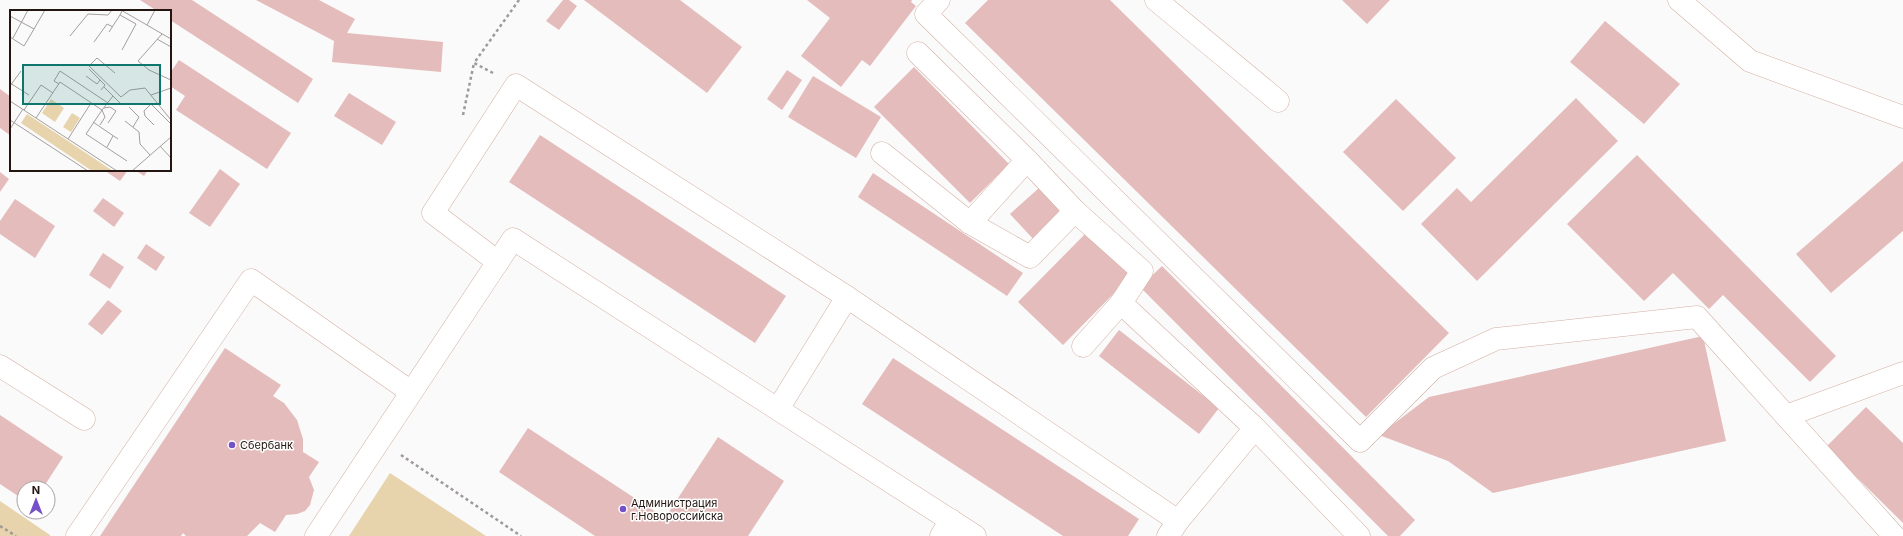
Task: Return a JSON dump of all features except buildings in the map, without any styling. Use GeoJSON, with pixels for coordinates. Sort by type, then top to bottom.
{"type":"FeatureCollection","features":[{"type":"Feature","properties":{"kind":"lane"},"geometry":{"type":"LineString","coordinates":[[939,0],[926,14],[1360,441],[1433,368],[1496,339],[1697,317],[1894,536]]}},
{"type":"Feature","properties":{"kind":"lane"},"geometry":{"type":"LineString","coordinates":[[1156,0],[1278,101]]}},
{"type":"Feature","properties":{"kind":"lane"},"geometry":{"type":"LineString","coordinates":[[1679,0],[1750,61],[1903,117]]}},
{"type":"Feature","properties":{"kind":"lane"},"geometry":{"type":"LineString","coordinates":[[918,53],[1075,211],[1142,270],[1121,303],[1083,346]]}},
{"type":"Feature","properties":{"kind":"lane"},"geometry":{"type":"LineString","coordinates":[[498,262],[433,213],[516,85],[847,297],[1173,528],[1255,428]]}},
{"type":"Feature","properties":{"kind":"lane"},"geometry":{"type":"LineString","coordinates":[[882,153],[970,223],[1030,257],[1075,211]]}},
{"type":"Feature","properties":{"kind":"lane"},"geometry":{"type":"LineString","coordinates":[[970,223],[1026,160]]}},
{"type":"Feature","properties":{"kind":"lane"},"geometry":{"type":"LineString","coordinates":[[316,536],[513,239],[778,409],[946,528],[975,536]]}},
{"type":"Feature","properties":{"kind":"lane"},"geometry":{"type":"LineString","coordinates":[[77,536],[251,280],[412,392]]}},
{"type":"Feature","properties":{"kind":"lane"},"geometry":{"type":"LineString","coordinates":[[778,409],[847,297]]}},
{"type":"Feature","properties":{"kind":"lane"},"geometry":{"type":"LineString","coordinates":[[1121,303],[1255,428],[1359,536]]}},
{"type":"Feature","properties":{"kind":"lane"},"geometry":{"type":"LineString","coordinates":[[0,366],[84,419]]}},
{"type":"Feature","properties":{"kind":"lane"},"geometry":{"type":"LineString","coordinates":[[1786,416],[1903,373]]}},
{"type":"Feature","properties":{"kind":"path"},"geometry":{"type":"LineString","coordinates":[[516,85],[474,63],[519,0]]}},
{"type":"Feature","properties":{"kind":"path"},"geometry":{"type":"LineString","coordinates":[[379,440],[521,536]]}},
{"type":"Feature","properties":{"kind":"path"},"geometry":{"type":"LineString","coordinates":[[0,526],[16,536]]}},
{"type":"Feature","properties":{"kind":"shaded area"},"geometry":{"type":"Polygon","coordinates":[[[390,473],[486,536],[349,536],[390,473]]]}},
{"type":"Feature","properties":{"kind":"shaded area"},"geometry":{"type":"Polygon","coordinates":[[[0,501],[16,512],[16,520],[28,520],[50,535],[50,536],[0,536],[0,501]]]}},
{"type":"Feature","properties":{"kind":"place","name":"Сбербанк"},"geometry":{"type":"Point","coordinates":[232,445]}},
{"type":"Feature","properties":{"kind":"place","name":"Администрация г.Новороссийска"},"geometry":{"type":"Point","coordinates":[623,509]}}]}
